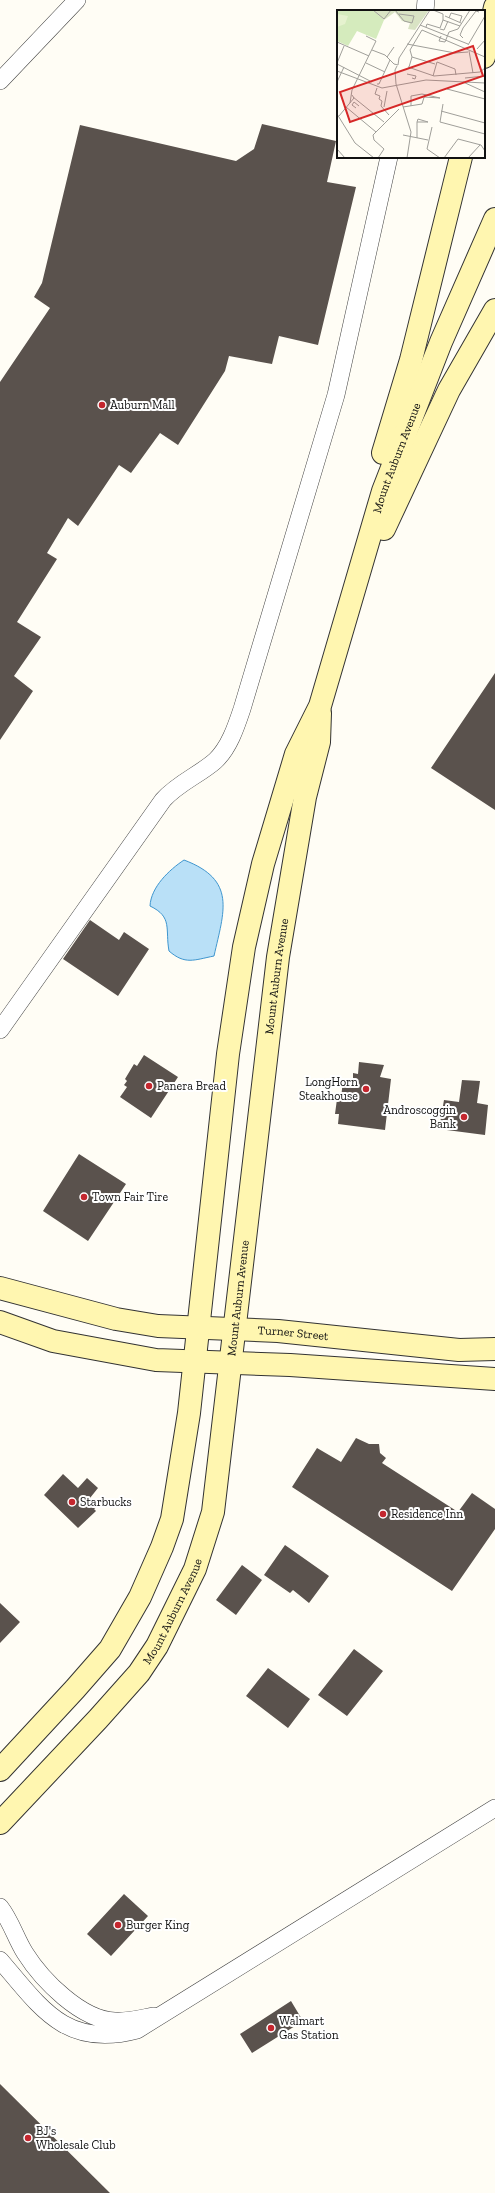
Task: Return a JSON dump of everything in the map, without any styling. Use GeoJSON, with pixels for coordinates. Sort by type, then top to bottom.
{"type":"FeatureCollection","features":[{"type":"Feature","properties":{"kind":"main road"},"geometry":{"type":"LineString","coordinates":[[485,52],[495,7]]}},
{"type":"Feature","properties":{"kind":"main road"},"geometry":{"type":"LineString","coordinates":[[344,618],[374,482],[411,360],[461,158]]}},
{"type":"Feature","properties":{"kind":"main road","name":"Mount Auburn Avenue"},"geometry":{"type":"LineString","coordinates":[[0,1770],[110,1649],[140,1597],[162,1547],[172,1519],[189,1413],[228,1054],[244,947],[263,864],[296,754],[320,706],[344,618],[383,491],[441,342],[495,219]]}},
{"type":"Feature","properties":{"kind":"main road"},"geometry":{"type":"LineString","coordinates":[[344,618],[417,456],[449,390],[495,310]]}},
{"type":"Feature","properties":{"kind":"main road","name":"Mount Auburn Avenue"},"geometry":{"type":"LineString","coordinates":[[0,1823],[139,1673],[172,1620],[202,1551],[213,1512],[236,1329],[278,957],[304,805],[319,742],[320,706]]}},
{"type":"Feature","properties":{"kind":"main road"},"geometry":{"type":"LineString","coordinates":[[0,1279],[74,1309]]}},
{"type":"Feature","properties":{"kind":"main road","name":"Turner Street"},"geometry":{"type":"LineString","coordinates":[[0,1288],[74,1309],[116,1319],[151,1325],[278,1331],[459,1350],[495,1349]]}},
{"type":"Feature","properties":{"kind":"main road"},"geometry":{"type":"LineString","coordinates":[[0,1322],[53,1341],[156,1360],[232,1362],[495,1379]]}},
{"type":"Feature","properties":{"kind":"street"},"geometry":{"type":"LineString","coordinates":[[0,81],[77,0]]}},
{"type":"Feature","properties":{"kind":"street"},"geometry":{"type":"LineString","coordinates":[[425,10],[426,0]]}},
{"type":"Feature","properties":{"kind":"street"},"geometry":{"type":"LineString","coordinates":[[0,1030],[163,800],[173,789],[216,760],[231,738],[242,709],[336,395],[390,158]]}},
{"type":"Feature","properties":{"kind":"street"},"geometry":{"type":"LineString","coordinates":[[0,1960],[38,2004],[63,2025],[87,2035],[118,2036],[137,2030],[495,1808]]}},
{"type":"Feature","properties":{"kind":"street"},"geometry":{"type":"LineString","coordinates":[[0,1907],[26,1954],[55,1989],[80,2009],[96,2018],[115,2021],[158,2016]]}},
{"type":"Feature","properties":{"kind":"water"},"geometry":{"type":"Polygon","coordinates":[[[184,860],[201,868],[212,877],[219,887],[223,899],[221,925],[214,956],[195,960],[185,960],[169,951],[167,924],[165,919],[157,910],[150,906],[151,899],[157,886],[172,869],[184,860]]]}},
{"type":"Feature","properties":{"kind":"building","name":"Auburn Mall"},"geometry":{"type":"Polygon","coordinates":[[[262,124],[336,141],[327,182],[356,187],[318,345],[279,336],[272,364],[229,356],[225,371],[178,445],[160,433],[131,473],[119,465],[78,526],[68,518],[47,553],[57,559],[17,622],[41,637],[14,676],[33,691],[0,740],[0,382],[50,308],[34,297],[42,283],[80,125],[236,161],[254,149],[262,124]]]}},
{"type":"Feature","properties":{"kind":"building"},"geometry":{"type":"Polygon","coordinates":[[[495,673],[495,810],[431,768],[495,673]]]}},
{"type":"Feature","properties":{"kind":"building"},"geometry":{"type":"Polygon","coordinates":[[[90,920],[119,940],[124,932],[149,949],[118,996],[63,959],[90,920]]]}},
{"type":"Feature","properties":{"kind":"building","name":"Panera Bread"},"geometry":{"type":"Polygon","coordinates":[[[144,1055],[178,1077],[151,1118],[120,1097],[127,1087],[124,1085],[127,1081],[125,1079],[134,1064],[137,1066],[144,1055]]]}},
{"type":"Feature","properties":{"kind":"building","name":"LongHorn Steakhouse"},"geometry":{"type":"Polygon","coordinates":[[[359,1062],[384,1065],[380,1077],[391,1079],[385,1130],[338,1124],[339,1114],[335,1114],[337,1099],[341,1099],[343,1079],[353,1080],[353,1073],[358,1074],[359,1062]]]}},
{"type":"Feature","properties":{"kind":"building","name":"Androscoggin Bank"},"geometry":{"type":"Polygon","coordinates":[[[462,1080],[480,1081],[477,1103],[488,1105],[485,1135],[439,1129],[444,1100],[459,1102],[462,1080]]]}},
{"type":"Feature","properties":{"kind":"building","name":"Town Fair Tire"},"geometry":{"type":"Polygon","coordinates":[[[79,1154],[126,1184],[88,1241],[43,1211],[79,1154]]]}},
{"type":"Feature","properties":{"kind":"building","name":"Residence Inn"},"geometry":{"type":"Polygon","coordinates":[[[356,1438],[369,1444],[379,1444],[380,1453],[386,1458],[382,1463],[458,1512],[472,1493],[495,1509],[495,1529],[452,1591],[292,1487],[317,1448],[341,1462],[356,1438]]]}},
{"type":"Feature","properties":{"kind":"building","name":"Starbucks"},"geometry":{"type":"Polygon","coordinates":[[[63,1474],[78,1488],[87,1478],[98,1488],[90,1498],[98,1506],[94,1509],[96,1511],[78,1528],[44,1495],[63,1474]]]}},
{"type":"Feature","properties":{"kind":"building"},"geometry":{"type":"Polygon","coordinates":[[[285,1545],[329,1576],[309,1603],[293,1590],[290,1593],[264,1575],[285,1545]]]}},
{"type":"Feature","properties":{"kind":"building"},"geometry":{"type":"Polygon","coordinates":[[[242,1565],[262,1580],[236,1615],[216,1600],[242,1565]]]}},
{"type":"Feature","properties":{"kind":"building"},"geometry":{"type":"Polygon","coordinates":[[[0,1603],[20,1622],[0,1643],[0,1603]]]}},
{"type":"Feature","properties":{"kind":"building"},"geometry":{"type":"Polygon","coordinates":[[[354,1649],[383,1671],[347,1716],[318,1695],[354,1649]]]}},
{"type":"Feature","properties":{"kind":"building"},"geometry":{"type":"Polygon","coordinates":[[[268,1668],[310,1699],[288,1728],[246,1696],[268,1668]]]}},
{"type":"Feature","properties":{"kind":"building","name":"Burger King"},"geometry":{"type":"Polygon","coordinates":[[[124,1894],[148,1916],[111,1956],[87,1934],[124,1894]]]}},
{"type":"Feature","properties":{"kind":"building","name":"Walmart Gas Station"},"geometry":{"type":"Polygon","coordinates":[[[291,2001],[303,2021],[252,2053],[240,2034],[291,2001]]]}},
{"type":"Feature","properties":{"kind":"building","name":"BJ's Wholesale Club"},"geometry":{"type":"Polygon","coordinates":[[[0,2084],[110,2193],[0,2193],[0,2084]]]}},
{"type":"Feature","properties":{"kind":"place","name":"Auburn Mall"},"geometry":{"type":"Point","coordinates":[102,405]}},
{"type":"Feature","properties":{"kind":"place","name":"Panera Bread"},"geometry":{"type":"Point","coordinates":[149,1086]}},
{"type":"Feature","properties":{"kind":"place","name":"LongHorn Steakhouse"},"geometry":{"type":"Point","coordinates":[366,1089]}},
{"type":"Feature","properties":{"kind":"place","name":"Androscoggin Bank"},"geometry":{"type":"Point","coordinates":[464,1117]}},
{"type":"Feature","properties":{"kind":"place","name":"Town Fair Tire"},"geometry":{"type":"Point","coordinates":[84,1197]}},
{"type":"Feature","properties":{"kind":"place","name":"Starbucks"},"geometry":{"type":"Point","coordinates":[72,1502]}},
{"type":"Feature","properties":{"kind":"place","name":"Residence Inn"},"geometry":{"type":"Point","coordinates":[383,1514]}},
{"type":"Feature","properties":{"kind":"place","name":"Burger King"},"geometry":{"type":"Point","coordinates":[118,1925]}},
{"type":"Feature","properties":{"kind":"place","name":"Walmart Gas Station"},"geometry":{"type":"Point","coordinates":[271,2028]}},
{"type":"Feature","properties":{"kind":"place","name":"BJ's Wholesale Club"},"geometry":{"type":"Point","coordinates":[28,2138]}}]}
